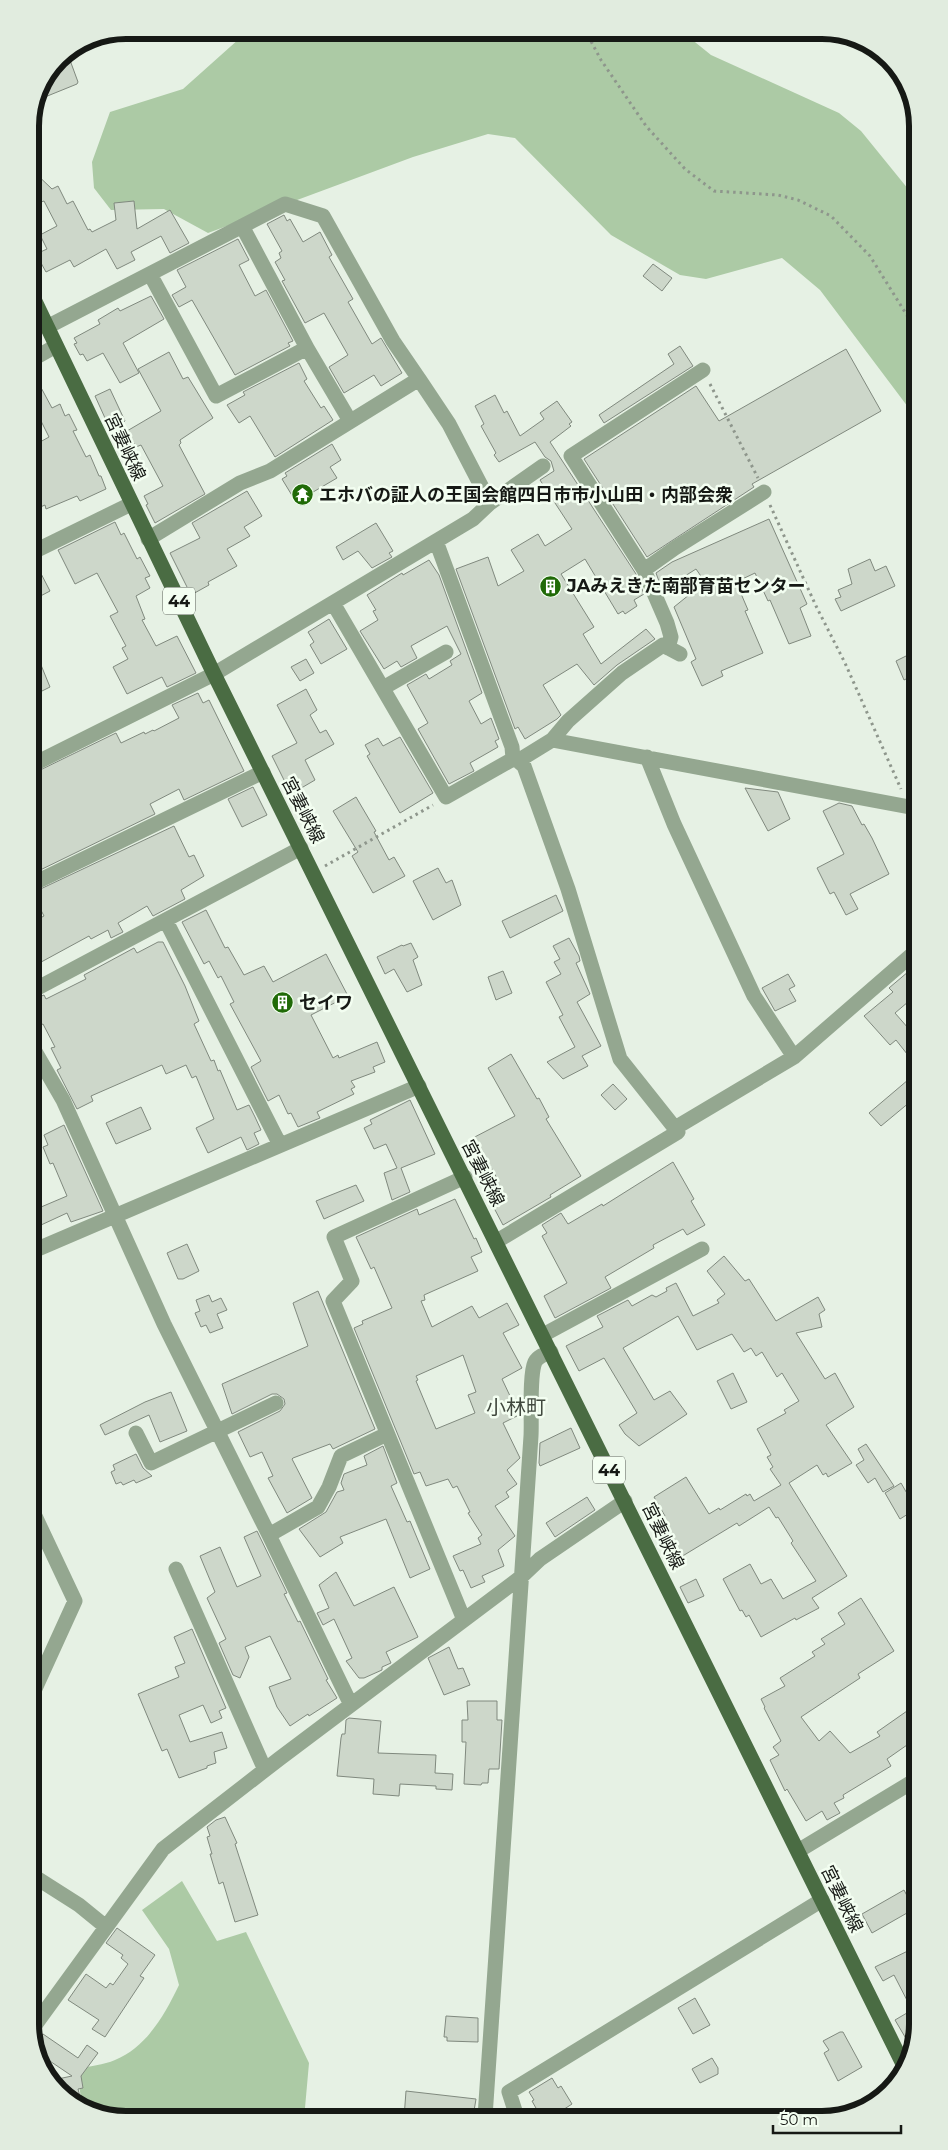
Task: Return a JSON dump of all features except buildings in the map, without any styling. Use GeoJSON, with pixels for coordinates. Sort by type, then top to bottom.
{"type":"FeatureCollection","features":[{"type":"Feature","properties":{"kind":"main road","name":"宮妻峡線"},"geometry":{"type":"LineString","coordinates":[[39,310],[214,674],[497,1241],[901,2060]]}},
{"type":"Feature","properties":{"kind":"street"},"geometry":{"type":"LineString","coordinates":[[47,327],[285,204],[323,216],[393,341],[449,424],[490,503]]}},
{"type":"Feature","properties":{"kind":"street"},"geometry":{"type":"LineString","coordinates":[[242,226],[307,348],[350,420]]}},
{"type":"Feature","properties":{"kind":"street"},"geometry":{"type":"LineString","coordinates":[[150,274],[216,396],[307,348]]}},
{"type":"Feature","properties":{"kind":"street"},"geometry":{"type":"LineString","coordinates":[[39,356],[56,346]]}},
{"type":"Feature","properties":{"kind":"street"},"geometry":{"type":"LineString","coordinates":[[334,603],[446,797],[552,740],[568,722],[622,673],[663,645],[674,651],[667,623],[644,570],[571,456],[703,370]]}},
{"type":"Feature","properties":{"kind":"street"},"geometry":{"type":"LineString","coordinates":[[148,539],[240,483],[270,471],[418,379]]}},
{"type":"Feature","properties":{"kind":"street"},"geometry":{"type":"LineString","coordinates":[[39,762],[214,674],[473,518],[490,503],[543,466]]}},
{"type":"Feature","properties":{"kind":"street"},"geometry":{"type":"LineString","coordinates":[[644,570],[675,548],[764,492]]}},
{"type":"Feature","properties":{"kind":"street"},"geometry":{"type":"LineString","coordinates":[[39,549],[131,504]]}},
{"type":"Feature","properties":{"kind":"street"},"geometry":{"type":"LineString","coordinates":[[436,541],[516,760],[524,766],[568,889],[620,1059],[678,1132],[497,1241]]}},
{"type":"Feature","properties":{"kind":"street"},"geometry":{"type":"LineString","coordinates":[[383,688],[446,652]]}},
{"type":"Feature","properties":{"kind":"street"},"geometry":{"type":"LineString","coordinates":[[552,740],[909,806]]}},
{"type":"Feature","properties":{"kind":"street"},"geometry":{"type":"LineString","coordinates":[[647,757],[674,824],[754,996],[794,1056]]}},
{"type":"Feature","properties":{"kind":"street"},"geometry":{"type":"LineString","coordinates":[[39,881],[263,772]]}},
{"type":"Feature","properties":{"kind":"street"},"geometry":{"type":"LineString","coordinates":[[39,987],[166,922],[301,848]]}},
{"type":"Feature","properties":{"kind":"street"},"geometry":{"type":"LineString","coordinates":[[166,922],[280,1144]]}},
{"type":"Feature","properties":{"kind":"street"},"geometry":{"type":"LineString","coordinates":[[675,1128],[794,1056],[909,957]]}},
{"type":"Feature","properties":{"kind":"street"},"geometry":{"type":"LineString","coordinates":[[39,1058],[63,1100],[164,1324],[269,1535],[350,1705]]}},
{"type":"Feature","properties":{"kind":"street"},"geometry":{"type":"LineString","coordinates":[[39,1249],[280,1144],[419,1086]]}},
{"type":"Feature","properties":{"kind":"street"},"geometry":{"type":"LineString","coordinates":[[464,1177],[334,1237],[352,1280],[333,1301],[464,1620]]}},
{"type":"Feature","properties":{"kind":"street"},"geometry":{"type":"LineString","coordinates":[[543,1335],[702,1249]]}},
{"type":"Feature","properties":{"kind":"street"},"geometry":{"type":"LineString","coordinates":[[485,2111],[531,1436],[532,1377],[535,1362],[540,1356],[551,1352]]}},
{"type":"Feature","properties":{"kind":"street"},"geometry":{"type":"LineString","coordinates":[[136,1433],[151,1463],[276,1403]]}},
{"type":"Feature","properties":{"kind":"street"},"geometry":{"type":"LineString","coordinates":[[269,1535],[318,1507],[341,1456],[387,1434]]}},
{"type":"Feature","properties":{"kind":"street"},"geometry":{"type":"LineString","coordinates":[[39,2020],[163,1850],[350,1705],[521,1577],[540,1559],[625,1501]]}},
{"type":"Feature","properties":{"kind":"street"},"geometry":{"type":"LineString","coordinates":[[39,1525],[75,1601],[39,1680]]}},
{"type":"Feature","properties":{"kind":"street"},"geometry":{"type":"LineString","coordinates":[[176,1569],[265,1770]]}},
{"type":"Feature","properties":{"kind":"street"},"geometry":{"type":"LineString","coordinates":[[798,1851],[909,1784]]}},
{"type":"Feature","properties":{"kind":"street"},"geometry":{"type":"LineString","coordinates":[[39,1880],[79,1905],[106,1927]]}},
{"type":"Feature","properties":{"kind":"street"},"geometry":{"type":"LineString","coordinates":[[486,2111],[509,2092],[822,1900]]}},
{"type":"Feature","properties":{"kind":"street"},"geometry":{"type":"LineString","coordinates":[[509,2092],[515,2111]]}},
{"type":"Feature","properties":{"kind":"path"},"geometry":{"type":"LineString","coordinates":[[590,39],[646,126],[685,169],[714,191],[778,195],[798,200],[830,216],[870,256],[909,319]]}},
{"type":"Feature","properties":{"kind":"path"},"geometry":{"type":"LineString","coordinates":[[703,370],[764,492],[816,606],[846,663],[909,800]]}},
{"type":"Feature","properties":{"kind":"path"},"geometry":{"type":"LineString","coordinates":[[314,872],[446,797]]}},
{"type":"Feature","properties":{"kind":"green space"},"geometry":{"type":"Polygon","coordinates":[[[239,39],[691,39],[711,55],[839,113],[861,131],[909,190],[909,408],[820,290],[782,258],[706,279],[680,275],[611,235],[515,138],[488,134],[413,157],[208,233],[164,209],[111,210],[94,188],[92,162],[110,112],[183,89],[239,39]]]}},
{"type":"Feature","properties":{"kind":"green space"},"geometry":{"type":"Polygon","coordinates":[[[182,1881],[217,1941],[246,1932],[309,2063],[305,2111],[120,2111],[98,2107],[81,2098],[77,2069],[111,2062],[137,2047],[161,2018],[179,1985],[169,1949],[142,1910],[182,1881]]]}},
{"type":"Feature","properties":{"kind":"place","name":"エホバの証人の王国会館四日市市小山田・内部会衆"},"geometry":{"type":"Point","coordinates":[303,495]}},
{"type":"Feature","properties":{"kind":"place","name":"JAみえきた南部育苗センター"},"geometry":{"type":"Point","coordinates":[551,586]}},
{"type":"Feature","properties":{"kind":"place","name":"セイワ"},"geometry":{"type":"Point","coordinates":[283,1003]}},
{"type":"Feature","properties":{"kind":"district","name":"小林町"},"geometry":{"type":"Point","coordinates":[516,1407]}}]}
